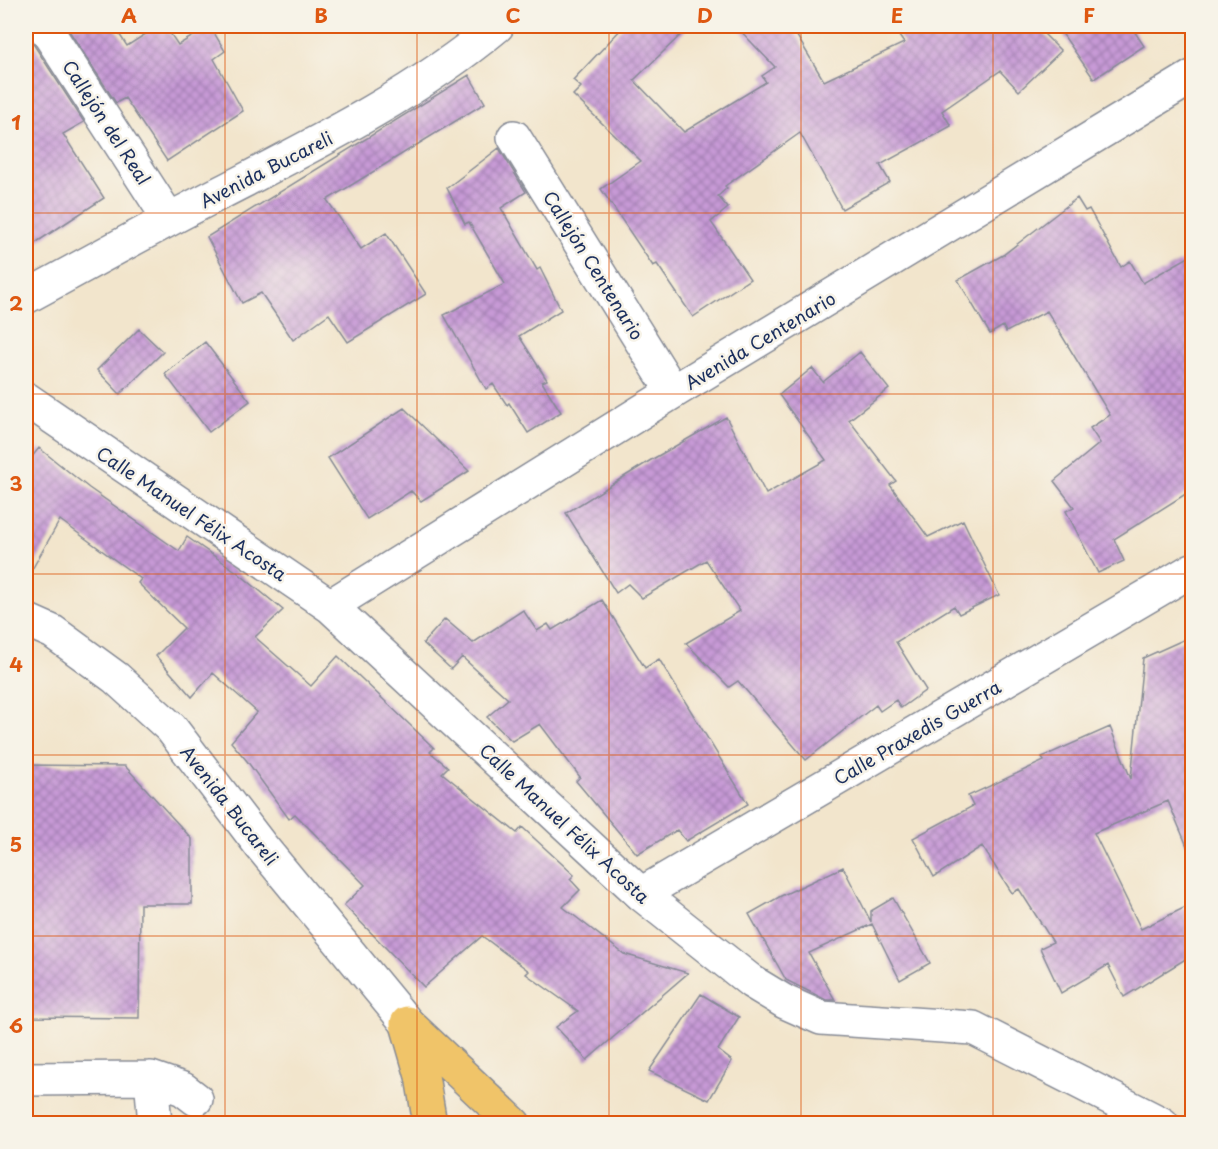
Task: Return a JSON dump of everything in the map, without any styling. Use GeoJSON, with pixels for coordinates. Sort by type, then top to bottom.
{"type":"FeatureCollection","features":[{"type":"Feature","properties":{"kind":"highway"},"geometry":{"type":"LineString","coordinates":[[406,1023],[422,1076],[430,1124]]}},
{"type":"Feature","properties":{"kind":"highway"},"geometry":{"type":"LineString","coordinates":[[406,1023],[513,1124]]}},
{"type":"Feature","properties":{"kind":"street","name":"Callejón del Real"},"geometry":{"type":"LineString","coordinates":[[44,26],[169,219]]}},
{"type":"Feature","properties":{"kind":"street","name":"Avenida Bucareli"},"geometry":{"type":"LineString","coordinates":[[26,297],[169,219],[355,123],[470,48],[497,26]]}},
{"type":"Feature","properties":{"kind":"street","name":"Avenida Centenario"},"geometry":{"type":"LineString","coordinates":[[330,606],[673,392],[1192,77]]}},
{"type":"Feature","properties":{"kind":"street","name":"Callejón Centenario"},"geometry":{"type":"LineString","coordinates":[[514,137],[673,392]]}},
{"type":"Feature","properties":{"kind":"street","name":"Calle Manuel Félix Acosta"},"geometry":{"type":"LineString","coordinates":[[26,399],[330,606],[641,894],[752,982],[794,1006],[821,1018],[973,1028],[1162,1124]]}},
{"type":"Feature","properties":{"kind":"street","name":"Calle Praxedis Guerra"},"geometry":{"type":"LineString","coordinates":[[641,894],[1192,570]]}},
{"type":"Feature","properties":{"kind":"street","name":"Avenida Bucareli"},"geometry":{"type":"LineString","coordinates":[[26,620],[53,632],[116,678],[171,728],[261,846],[406,1023]]}},
{"type":"Feature","properties":{"kind":"street"},"geometry":{"type":"LineString","coordinates":[[151,1078],[155,1124]]}},
{"type":"Feature","properties":{"kind":"street"},"geometry":{"type":"LineString","coordinates":[[26,1079],[151,1078],[183,1089],[196,1099]]}},
{"type":"Feature","properties":{"kind":"building"},"geometry":{"type":"Polygon","coordinates":[[[66,26],[114,26],[127,46],[158,26],[164,33],[168,30],[178,45],[210,26],[225,51],[214,59],[243,111],[167,161],[125,98],[116,103],[66,26]]]}},
{"type":"Feature","properties":{"kind":"building"},"geometry":{"type":"Polygon","coordinates":[[[624,26],[690,26],[634,80],[684,132],[766,82],[762,76],[775,67],[736,26],[791,26],[824,81],[904,43],[899,36],[914,26],[1036,26],[1061,51],[1019,91],[1000,71],[942,111],[951,126],[880,165],[890,182],[842,209],[800,133],[725,186],[727,188],[718,196],[728,208],[711,222],[750,279],[693,317],[657,264],[653,266],[601,189],[641,161],[573,95],[581,87],[573,80],[624,26]]]}},
{"type":"Feature","properties":{"kind":"building"},"geometry":{"type":"Polygon","coordinates":[[[1057,26],[1131,26],[1144,46],[1094,79],[1057,26]]]}},
{"type":"Feature","properties":{"kind":"building"},"geometry":{"type":"Polygon","coordinates":[[[26,28],[28,36],[84,122],[63,134],[104,198],[26,249],[26,28]]]}},
{"type":"Feature","properties":{"kind":"building"},"geometry":{"type":"Polygon","coordinates":[[[469,75],[485,103],[327,200],[361,249],[386,233],[426,294],[348,342],[329,314],[293,340],[261,293],[242,303],[207,237],[469,75]]]}},
{"type":"Feature","properties":{"kind":"building"},"geometry":{"type":"Polygon","coordinates":[[[499,148],[526,192],[501,208],[537,270],[540,268],[561,310],[519,336],[547,380],[542,382],[561,412],[528,433],[509,403],[507,405],[493,384],[486,389],[444,315],[505,284],[469,222],[465,224],[447,188],[499,148]]]}},
{"type":"Feature","properties":{"kind":"building"},"geometry":{"type":"Polygon","coordinates":[[[1077,198],[1085,211],[1089,209],[1121,267],[1130,261],[1143,283],[1192,255],[1192,490],[1114,539],[1124,561],[1098,573],[1066,511],[1074,507],[1054,481],[1100,443],[1090,428],[1110,415],[1047,311],[1006,332],[1003,326],[990,334],[958,280],[1003,255],[1077,198]]]}},
{"type":"Feature","properties":{"kind":"building"},"geometry":{"type":"Polygon","coordinates":[[[139,329],[163,352],[120,394],[97,370],[139,329]]]}},
{"type":"Feature","properties":{"kind":"building"},"geometry":{"type":"Polygon","coordinates":[[[205,342],[250,401],[209,432],[165,374],[205,342]]]}},
{"type":"Feature","properties":{"kind":"building"},"geometry":{"type":"Polygon","coordinates":[[[860,352],[889,389],[849,420],[896,481],[890,485],[928,537],[963,520],[999,595],[959,614],[954,606],[896,642],[926,690],[901,708],[896,700],[880,711],[876,705],[806,760],[738,681],[729,687],[686,643],[740,611],[706,560],[642,598],[628,584],[616,593],[566,513],[726,417],[766,494],[826,460],[779,395],[812,368],[823,382],[860,352]]]}},
{"type":"Feature","properties":{"kind":"building"},"geometry":{"type":"Polygon","coordinates":[[[404,408],[469,471],[421,501],[411,491],[367,519],[328,458],[404,408]]]}},
{"type":"Feature","properties":{"kind":"building"},"geometry":{"type":"Polygon","coordinates":[[[39,448],[89,488],[179,551],[187,537],[237,572],[283,610],[255,637],[311,686],[338,656],[434,748],[430,752],[448,767],[442,773],[517,833],[522,827],[574,875],[570,879],[580,890],[563,907],[624,954],[688,973],[587,1060],[556,1027],[578,1011],[526,974],[529,971],[482,936],[424,987],[344,905],[365,885],[295,814],[289,819],[231,742],[257,712],[213,673],[192,697],[156,656],[184,628],[138,583],[141,579],[60,520],[26,580],[26,464],[39,448]]]}},
{"type":"Feature","properties":{"kind":"building"},"geometry":{"type":"Polygon","coordinates":[[[602,600],[645,668],[659,659],[748,804],[686,841],[677,830],[637,854],[576,781],[580,777],[540,724],[512,741],[487,717],[508,699],[462,657],[451,669],[423,643],[445,619],[473,643],[523,610],[537,631],[548,624],[552,630],[602,600]]]}},
{"type":"Feature","properties":{"kind":"building"},"geometry":{"type":"Polygon","coordinates":[[[1192,636],[1192,858],[1168,801],[1094,833],[1141,929],[1192,904],[1192,955],[1124,997],[1108,965],[1061,993],[1040,948],[1053,942],[1019,889],[1012,893],[982,846],[934,877],[913,838],[973,806],[968,796],[1044,761],[1042,757],[1110,727],[1131,779],[1143,658],[1192,636]]]}},
{"type":"Feature","properties":{"kind":"building"},"geometry":{"type":"Polygon","coordinates":[[[26,765],[125,766],[192,839],[192,904],[140,904],[139,1018],[26,1017],[26,765]]]}},
{"type":"Feature","properties":{"kind":"building"},"geometry":{"type":"Polygon","coordinates":[[[843,867],[871,922],[871,911],[893,898],[930,963],[900,980],[872,924],[809,953],[835,1000],[826,1000],[786,980],[749,914],[843,867]]]}},
{"type":"Feature","properties":{"kind":"building"},"geometry":{"type":"Polygon","coordinates":[[[701,994],[739,1017],[718,1050],[732,1061],[709,1100],[649,1071],[701,994]]]}}]}
